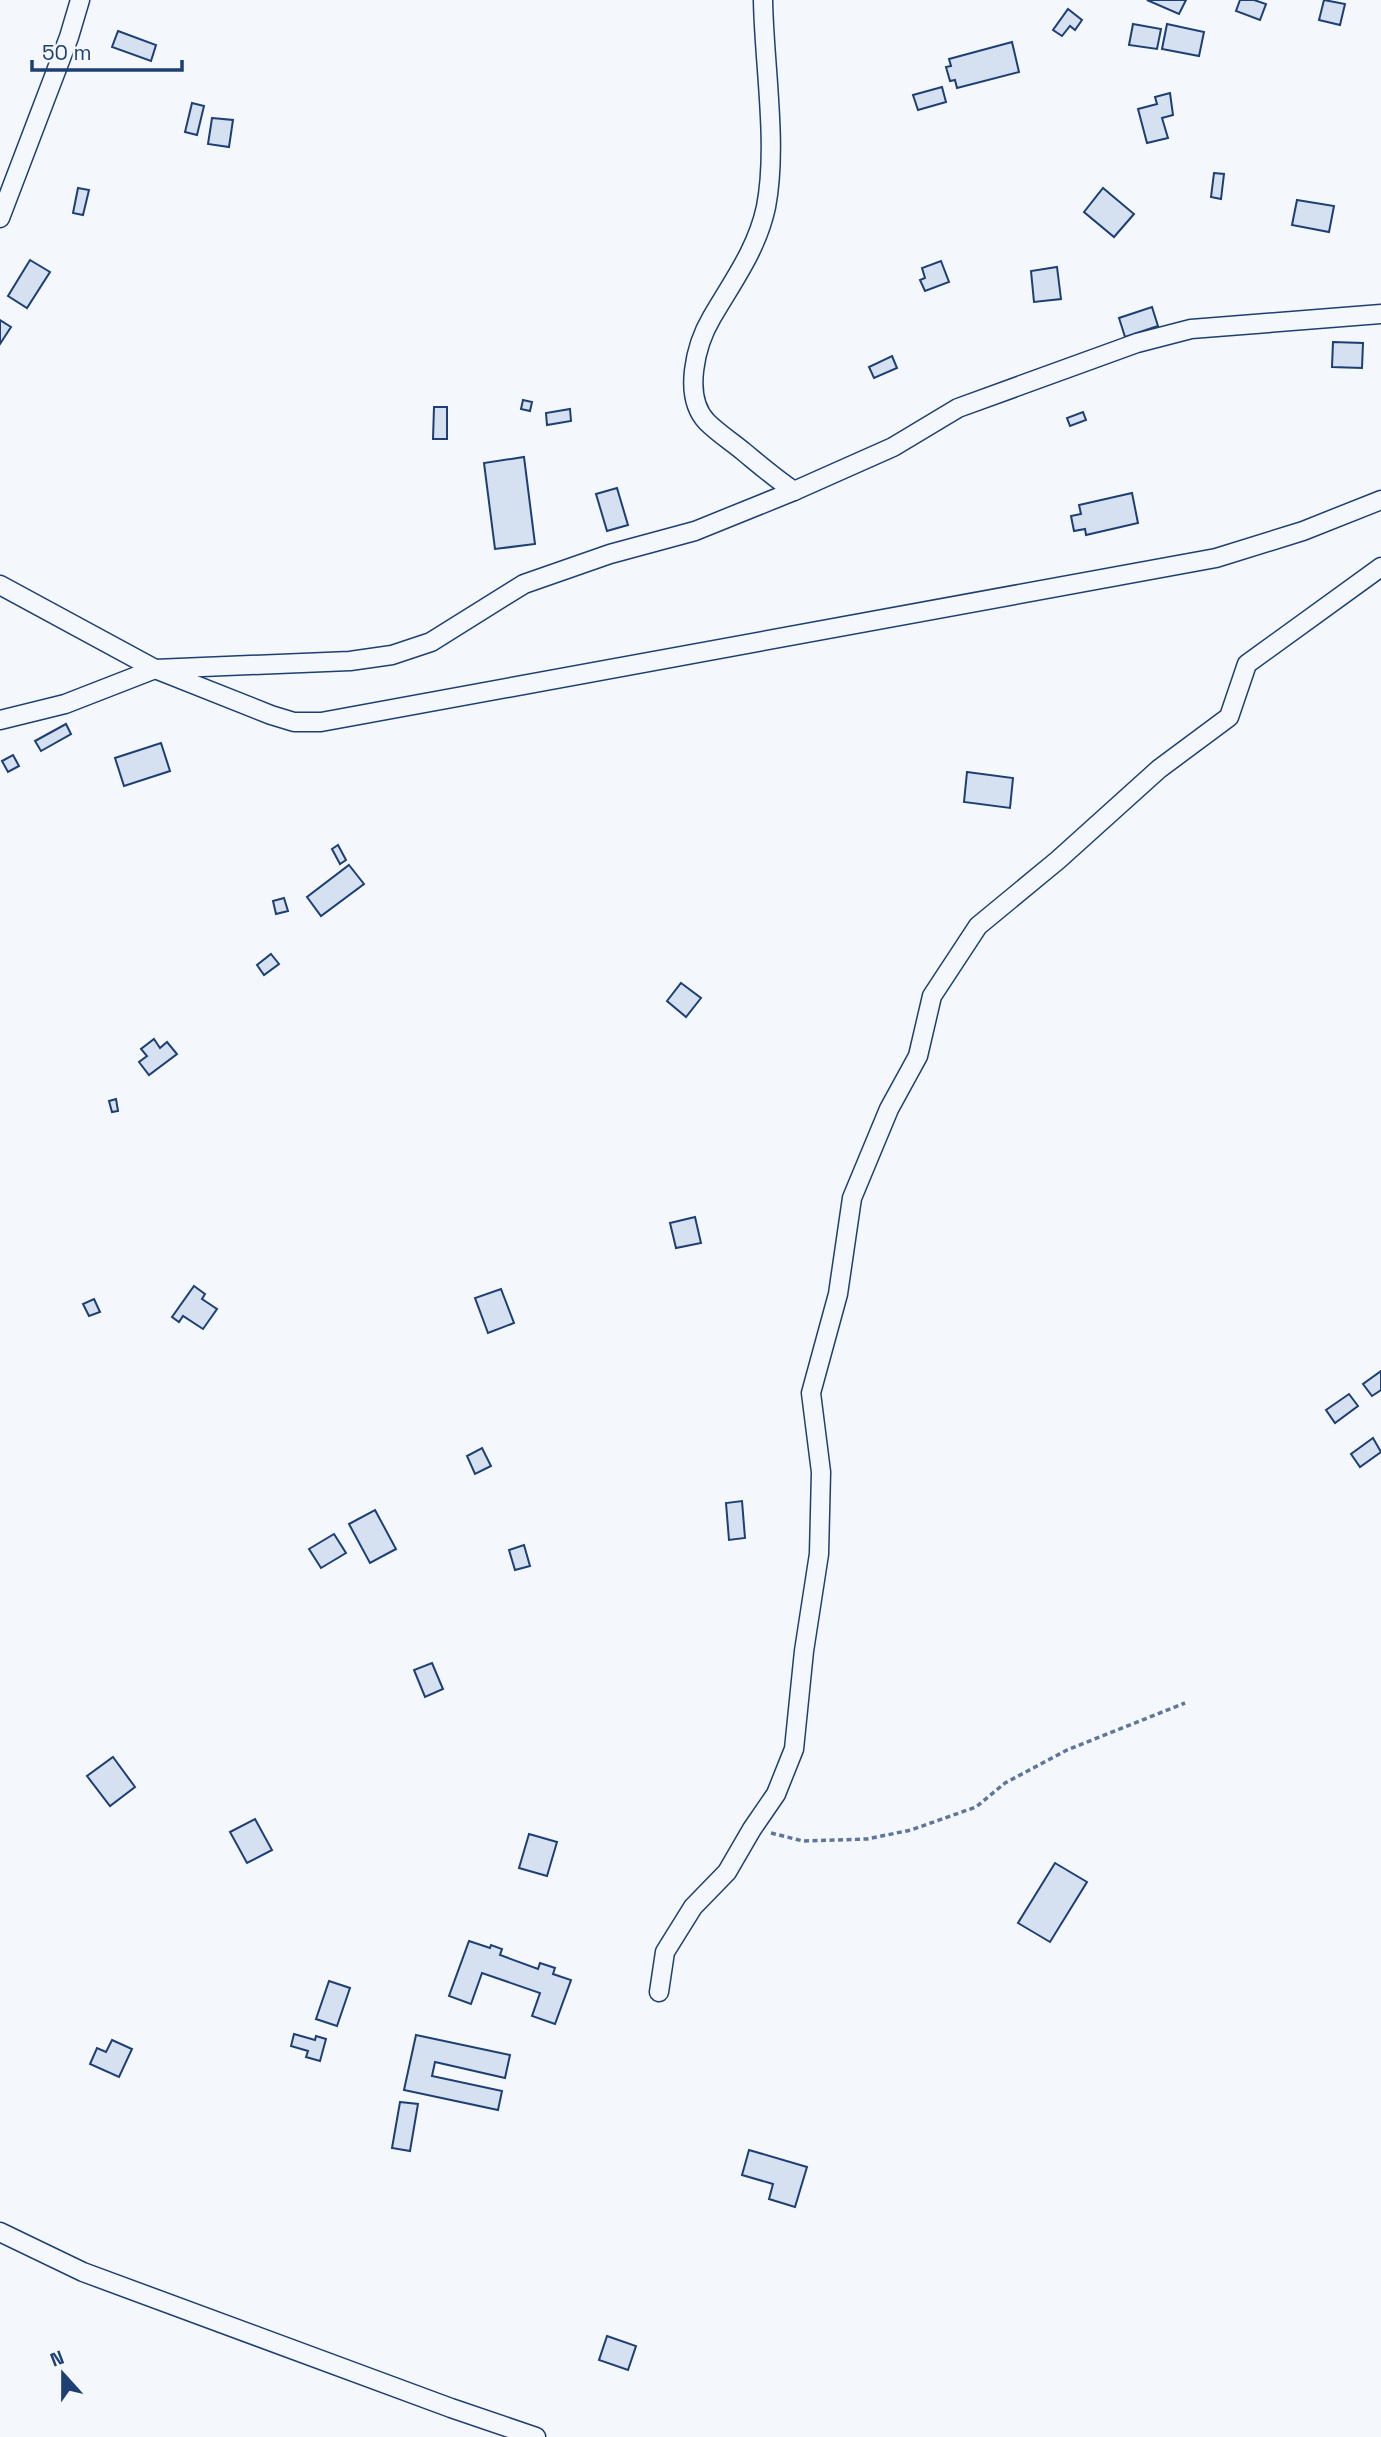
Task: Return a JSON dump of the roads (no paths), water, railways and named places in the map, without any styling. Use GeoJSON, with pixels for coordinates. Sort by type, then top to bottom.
{"type":"FeatureCollection","features":[{"type":"Feature","properties":{"kind":"street"},"geometry":{"type":"LineString","coordinates":[[0,218],[69,37],[80,0]]}},
{"type":"Feature","properties":{"kind":"street"},"geometry":{"type":"LineString","coordinates":[[763,0],[771,158],[766,208],[746,262],[711,318],[699,344],[693,371],[696,404],[705,420],[771,476],[794,491]]}},
{"type":"Feature","properties":{"kind":"street"},"geometry":{"type":"LineString","coordinates":[[0,720],[65,704],[155,669],[350,661],[392,655],[431,642],[524,584],[610,554],[695,531],[892,447],[958,408],[1137,343],[1191,329],[1381,314]]}},
{"type":"Feature","properties":{"kind":"street"},"geometry":{"type":"LineString","coordinates":[[0,585],[155,669],[271,715],[294,722],[321,722],[1216,558],[1303,531],[1381,500]]}},
{"type":"Feature","properties":{"kind":"street"},"geometry":{"type":"LineString","coordinates":[[659,1992],[665,1952],[693,1907],[727,1872],[776,1794],[794,1749],[804,1651],[819,1554],[821,1472],[811,1393],[838,1294],[852,1198],[889,1109],[918,1056],[932,996],[978,926],[1058,860],[1159,769],[1228,717],[1247,664],[1381,567]]}},
{"type":"Feature","properties":{"kind":"street"},"geometry":{"type":"LineString","coordinates":[[0,2232],[83,2272],[452,2409],[536,2437]]}}]}
